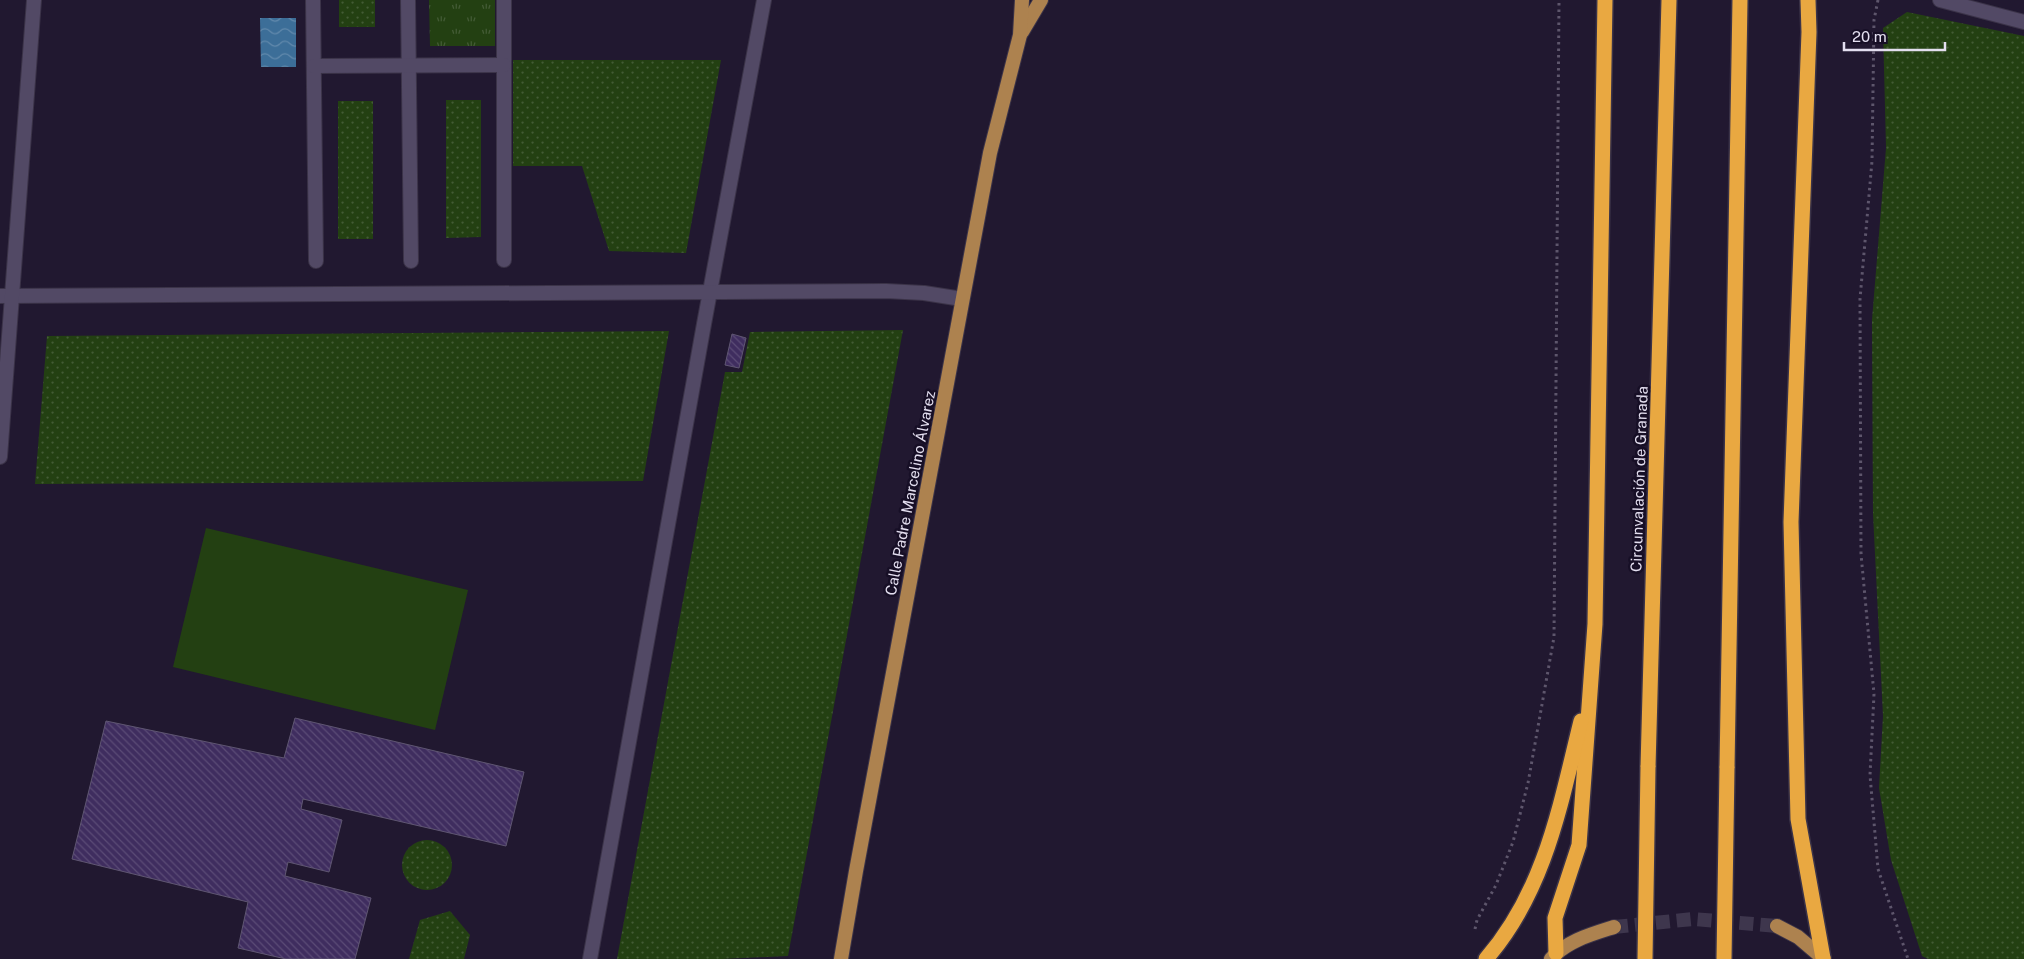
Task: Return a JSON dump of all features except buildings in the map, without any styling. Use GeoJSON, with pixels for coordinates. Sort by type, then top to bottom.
{"type":"FeatureCollection","features":[{"type":"Feature","properties":{"kind":"highway"},"geometry":{"type":"LineString","coordinates":[[1553,956],[1556,918],[1579,845],[1595,624],[1605,0]]}},
{"type":"Feature","properties":{"kind":"highway","name":"Circunvalación de Granada"},"geometry":{"type":"LineString","coordinates":[[1645,959],[1648,767],[1669,0]]}},
{"type":"Feature","properties":{"kind":"highway"},"geometry":{"type":"LineString","coordinates":[[1724,959],[1740,0]]}},
{"type":"Feature","properties":{"kind":"highway"},"geometry":{"type":"LineString","coordinates":[[1808,0],[1791,522],[1798,818],[1824,959]]}},
{"type":"Feature","properties":{"kind":"highway"},"geometry":{"type":"LineString","coordinates":[[1486,959],[1504,938],[1521,910],[1545,858],[1591,681]]}},
{"type":"Feature","properties":{"kind":"main road","name":"Calle Padre Marcelino Álvarez"},"geometry":{"type":"LineString","coordinates":[[841,959],[990,153],[1020,35],[1022,0]]}},
{"type":"Feature","properties":{"kind":"main road","name":"Calle Padre Marcelino Álvarez"},"geometry":{"type":"LineString","coordinates":[[1020,35],[1041,0]]}},
{"type":"Feature","properties":{"kind":"main road"},"geometry":{"type":"LineString","coordinates":[[1777,926],[1798,937],[1824,959]]}},
{"type":"Feature","properties":{"kind":"main road"},"geometry":{"type":"LineString","coordinates":[[1553,956],[1586,935],[1614,927]]}},
{"type":"Feature","properties":{"kind":"street"},"geometry":{"type":"LineString","coordinates":[[0,457],[6,296],[34,0]]}},
{"type":"Feature","properties":{"kind":"street"},"geometry":{"type":"LineString","coordinates":[[313,0],[316,261]]}},
{"type":"Feature","properties":{"kind":"street"},"geometry":{"type":"LineString","coordinates":[[408,0],[411,261]]}},
{"type":"Feature","properties":{"kind":"street"},"geometry":{"type":"LineString","coordinates":[[504,0],[504,260]]}},
{"type":"Feature","properties":{"kind":"street"},"geometry":{"type":"LineString","coordinates":[[590,959],[764,0]]}},
{"type":"Feature","properties":{"kind":"street"},"geometry":{"type":"LineString","coordinates":[[1940,0],[2024,22]]}},
{"type":"Feature","properties":{"kind":"street"},"geometry":{"type":"LineString","coordinates":[[314,66],[504,65]]}},
{"type":"Feature","properties":{"kind":"street"},"geometry":{"type":"LineString","coordinates":[[6,296],[886,291],[924,293],[962,299]]}},
{"type":"Feature","properties":{"kind":"path"},"geometry":{"type":"LineString","coordinates":[[1474,938],[1477,920],[1496,885],[1513,842],[1528,783],[1554,637],[1559,0]]}},
{"type":"Feature","properties":{"kind":"path"},"geometry":{"type":"LineString","coordinates":[[1878,0],[1874,20],[1872,161],[1860,299],[1861,554],[1874,694],[1870,775],[1878,869],[1908,959]]}},
{"type":"Feature","properties":{"kind":"green space"},"geometry":{"type":"Polygon","coordinates":[[[339,0],[375,0],[375,27],[339,27],[339,0]]]}},
{"type":"Feature","properties":{"kind":"green space"},"geometry":{"type":"Polygon","coordinates":[[[429,0],[495,0],[495,46],[430,46],[429,0]]]}},
{"type":"Feature","properties":{"kind":"green space"},"geometry":{"type":"Polygon","coordinates":[[[1907,12],[2024,36],[2024,959],[1928,959],[1922,956],[1891,860],[1879,788],[1883,716],[1873,514],[1872,320],[1886,148],[1883,28],[1907,12]]]}},
{"type":"Feature","properties":{"kind":"green space"},"geometry":{"type":"Polygon","coordinates":[[[513,60],[721,60],[686,253],[609,251],[582,166],[513,166],[513,60]]]}},
{"type":"Feature","properties":{"kind":"green space"},"geometry":{"type":"Polygon","coordinates":[[[446,100],[481,100],[481,237],[446,238],[446,100]]]}},
{"type":"Feature","properties":{"kind":"green space"},"geometry":{"type":"Polygon","coordinates":[[[338,101],[373,101],[373,239],[338,239],[338,101]]]}},
{"type":"Feature","properties":{"kind":"green space"},"geometry":{"type":"Polygon","coordinates":[[[903,330],[788,956],[722,959],[617,959],[725,372],[742,372],[750,332],[903,330]]]}},
{"type":"Feature","properties":{"kind":"green space"},"geometry":{"type":"Polygon","coordinates":[[[669,331],[643,481],[35,484],[47,336],[669,331]]]}},
{"type":"Feature","properties":{"kind":"green space"},"geometry":{"type":"Polygon","coordinates":[[[206,528],[468,590],[435,730],[173,667],[206,528]]]}},
{"type":"Feature","properties":{"kind":"green space"},"geometry":{"type":"Polygon","coordinates":[[[427,840],[437,842],[445,847],[450,855],[452,865],[450,875],[445,883],[437,888],[427,890],[417,888],[409,883],[404,875],[402,865],[404,855],[409,847],[417,842],[427,840]]]}},
{"type":"Feature","properties":{"kind":"green space"},"geometry":{"type":"Polygon","coordinates":[[[450,911],[470,935],[464,959],[409,959],[420,920],[450,911]]]}},
{"type":"Feature","properties":{"kind":"water"},"geometry":{"type":"Polygon","coordinates":[[[260,18],[296,18],[296,67],[261,67],[260,18]]]}},
{"type":"Feature","properties":{"kind":"tunnel"},"geometry":{"type":"LineString","coordinates":[[1614,927],[1693,919],[1777,926]]}}]}
